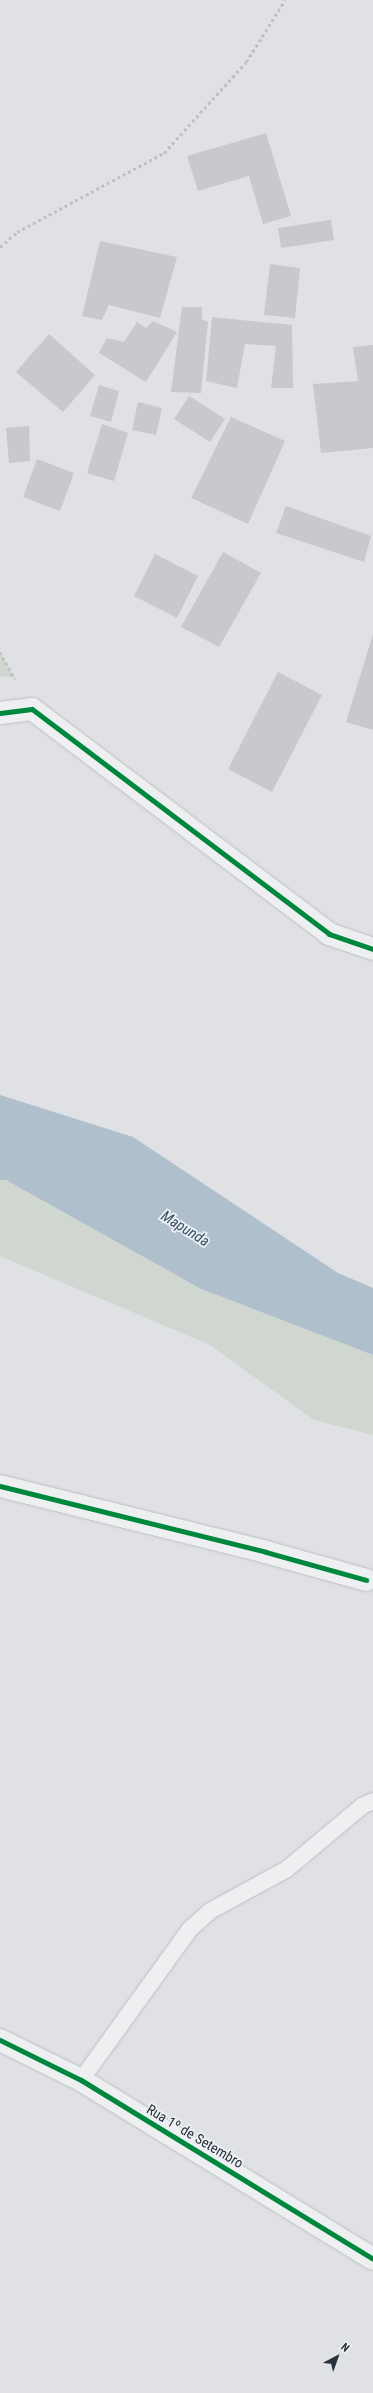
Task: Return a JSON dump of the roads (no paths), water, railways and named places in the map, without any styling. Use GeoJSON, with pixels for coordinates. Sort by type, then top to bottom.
{"type":"FeatureCollection","features":[{"type":"Feature","properties":{"kind":"street"},"geometry":{"type":"LineString","coordinates":[[0,713],[32,709],[329,934],[373,949]]}},
{"type":"Feature","properties":{"kind":"street"},"geometry":{"type":"LineString","coordinates":[[0,1486],[266,1552],[366,1580]]}},
{"type":"Feature","properties":{"kind":"street","name":"Rua 1º de Setembro"},"geometry":{"type":"LineString","coordinates":[[0,2040],[81,2080],[373,2259]]}},
{"type":"Feature","properties":{"kind":"lane"},"geometry":{"type":"LineString","coordinates":[[81,2080],[189,1930],[210,1911],[287,1869],[362,1806],[373,1801]]}},
{"type":"Feature","properties":{"kind":"water","name":"Mapunda"},"geometry":{"type":"Polygon","coordinates":[[[0,1095],[133,1137],[338,1273],[373,1288],[373,1355],[201,1289],[6,1180],[0,1180],[0,1095]]]}}]}
